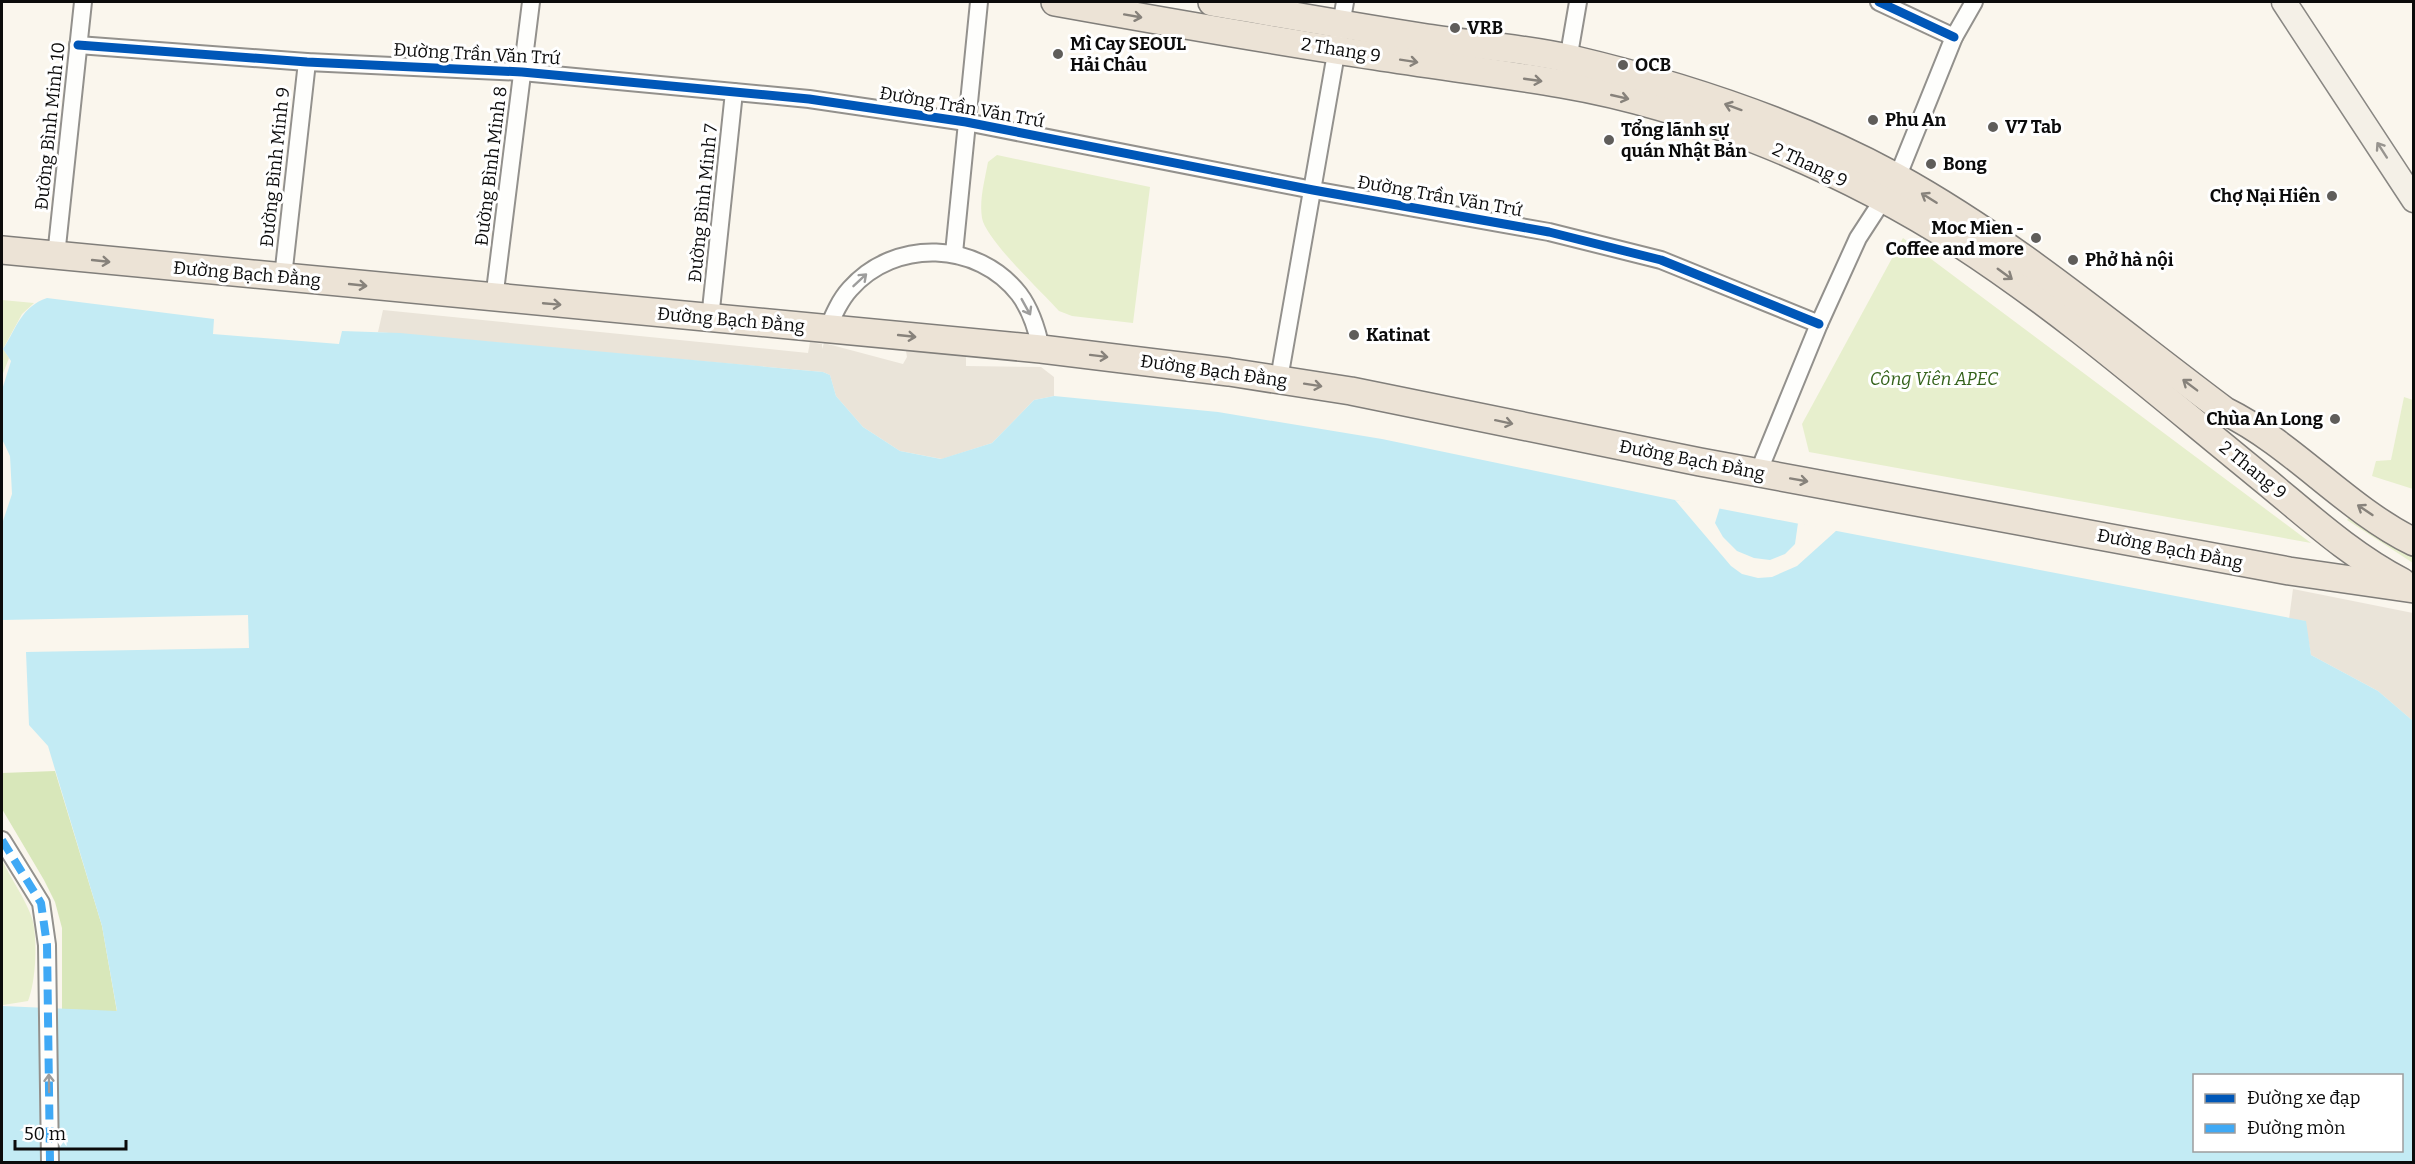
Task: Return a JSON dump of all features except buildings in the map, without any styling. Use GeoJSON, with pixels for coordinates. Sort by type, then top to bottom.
{"type":"FeatureCollection","features":[{"type":"Feature","properties":{"kind":"main road","name":"2 Thang 9"},"geometry":{"type":"LineString","coordinates":[[1055,2],[1341,25]]}},
{"type":"Feature","properties":{"kind":"main road","name":"2 Thang 9"},"geometry":{"type":"LineString","coordinates":[[1212,2],[1244,4],[1717,101],[1781,125],[1897,178],[2029,264],[2225,411],[2252,424],[2340,494],[2414,542]]}},
{"type":"Feature","properties":{"kind":"main road"},"geometry":{"type":"LineString","coordinates":[[2284,2],[2414,200]]}},
{"type":"Feature","properties":{"kind":"main road","name":"2 Thang 9"},"geometry":{"type":"LineString","coordinates":[[1565,71],[1699,119],[1812,164],[1956,241],[2035,296],[2316,523],[2381,571],[2414,588]]}},
{"type":"Feature","properties":{"kind":"main road","name":"Đường Bạch Đằng"},"geometry":{"type":"LineString","coordinates":[[2,250],[494,299],[1041,349],[1279,379],[1363,393],[1758,473],[2289,571],[2414,588]]}},
{"type":"Feature","properties":{"kind":"main road"},"geometry":{"type":"LineString","coordinates":[[2316,523],[2340,494]]}},
{"type":"Feature","properties":{"kind":"street","name":"Đường Bình Minh 10"},"geometry":{"type":"LineString","coordinates":[[56,256],[83,2]]}},
{"type":"Feature","properties":{"kind":"street","name":"Đường Bình Minh 8"},"geometry":{"type":"LineString","coordinates":[[494,299],[531,2]]}},
{"type":"Feature","properties":{"kind":"street"},"geometry":{"type":"LineString","coordinates":[[954,253],[979,2]]}},
{"type":"Feature","properties":{"kind":"street"},"geometry":{"type":"LineString","coordinates":[[1565,71],[1578,2]]}},
{"type":"Feature","properties":{"kind":"street"},"geometry":{"type":"LineString","coordinates":[[1879,2],[1953,37]]}},
{"type":"Feature","properties":{"kind":"street"},"geometry":{"type":"LineString","coordinates":[[1758,473],[1819,324],[1858,238],[1897,178],[1953,37],[1974,2]]}},
{"type":"Feature","properties":{"kind":"street"},"geometry":{"type":"LineString","coordinates":[[1279,379],[1341,25]]}},
{"type":"Feature","properties":{"kind":"street","name":"Đường Trần Văn Trứ"},"geometry":{"type":"LineString","coordinates":[[78,45],[307,62],[522,72],[809,99],[966,122],[1313,190],[1549,232],[1661,260],[1819,324]]}},
{"type":"Feature","properties":{"kind":"street","name":"Đường Bình Minh 9"},"geometry":{"type":"LineString","coordinates":[[283,277],[307,62]]}},
{"type":"Feature","properties":{"kind":"street","name":"Đường Bình Minh 7"},"geometry":{"type":"LineString","coordinates":[[710,318],[734,92]]}},
{"type":"Feature","properties":{"kind":"street"},"geometry":{"type":"LineString","coordinates":[[828,328],[837,307],[850,289],[867,273],[886,261],[908,254],[931,251],[954,253],[990,268],[1019,294],[1033,320],[1041,349]]}},
{"type":"Feature","properties":{"kind":"street"},"geometry":{"type":"LineString","coordinates":[[2,840],[41,903],[47,945],[50,1162]]}},
{"type":"Feature","properties":{"kind":"green space"},"geometry":{"type":"Polygon","coordinates":[[[997,155],[1150,187],[1133,323],[1072,316],[1059,311],[1003,252],[986,227],[981,211],[988,162],[997,155]]]}},
{"type":"Feature","properties":{"kind":"green space","name":"Công Viên APEC"},"geometry":{"type":"Polygon","coordinates":[[[1903,238],[2311,543],[1809,452],[1802,424],[1903,238]]]}},
{"type":"Feature","properties":{"kind":"green space"},"geometry":{"type":"Polygon","coordinates":[[[2,300],[34,303],[22,314],[3,349],[9,358],[2,376],[2,300]]]}},
{"type":"Feature","properties":{"kind":"green space"},"geometry":{"type":"Polygon","coordinates":[[[2404,397],[2413,400],[2413,489],[2372,476],[2376,461],[2391,460],[2404,397]]]}},
{"type":"Feature","properties":{"kind":"green space"},"geometry":{"type":"Polygon","coordinates":[[[2350,515],[2413,556],[2413,563],[2347,520],[2350,515]]]}},
{"type":"Feature","properties":{"kind":"green space"},"geometry":{"type":"Polygon","coordinates":[[[55,771],[102,926],[117,1012],[62,1009],[62,928],[55,902],[2,809],[2,773],[55,771]]]}},
{"type":"Feature","properties":{"kind":"green space"},"geometry":{"type":"Polygon","coordinates":[[[2,860],[32,918],[35,948],[33,983],[28,1001],[3,1005],[2,860]]]}},
{"type":"Feature","properties":{"kind":"shaded area"},"geometry":{"type":"Polygon","coordinates":[[[383,310],[808,353],[810,342],[822,344],[822,349],[824,343],[903,364],[907,357],[906,351],[966,356],[966,366],[1041,367],[1054,377],[1054,396],[1034,400],[992,443],[942,459],[900,451],[863,427],[836,396],[830,375],[823,372],[378,332],[383,310]]]}},
{"type":"Feature","properties":{"kind":"shaded area"},"geometry":{"type":"Polygon","coordinates":[[[2293,589],[2413,613],[2413,721],[2378,691],[2311,655],[2305,621],[2289,619],[2293,589]]]}},
{"type":"Feature","properties":{"kind":"water"},"geometry":{"type":"Polygon","coordinates":[[[47,298],[214,319],[213,334],[339,344],[342,331],[400,333],[823,372],[830,375],[836,396],[863,427],[900,451],[941,459],[992,443],[1034,400],[1054,396],[1218,412],[1382,439],[1675,500],[2306,621],[2311,655],[2378,691],[2413,721],[2413,1162],[2,1162],[2,1006],[117,1011],[102,926],[48,746],[29,725],[26,652],[249,648],[248,615],[2,620],[2,524],[12,494],[10,456],[2,439],[2,390],[11,361],[3,349],[20,319],[31,307],[47,298]]]}},
{"type":"Feature","properties":{"kind":"pier"},"geometry":{"type":"Polygon","coordinates":[[[1675,500],[1720,507],[1715,523],[1723,537],[1737,551],[1754,558],[1770,560],[1785,554],[1795,544],[1798,523],[1837,530],[1797,566],[1772,577],[1758,578],[1742,574],[1731,566],[1675,500]]]}},
{"type":"Feature","properties":{"kind":"marked path"},"geometry":{"type":"LineString","coordinates":[[2,840],[41,903],[47,945],[50,1162]]}},
{"type":"Feature","properties":{"kind":"cycle path"},"geometry":{"type":"LineString","coordinates":[[1879,2],[1954,37]]}},
{"type":"Feature","properties":{"kind":"cycle path"},"geometry":{"type":"LineString","coordinates":[[78,45],[307,62],[522,72],[809,99],[966,122],[1313,190],[1549,232],[1661,260],[1819,324]]}},
{"type":"Feature","properties":{"kind":"place","name":"VRB"},"geometry":{"type":"Point","coordinates":[1455,28]}},
{"type":"Feature","properties":{"kind":"place","name":"Mì Cay SEOUL Hải Châu"},"geometry":{"type":"Point","coordinates":[1058,54]}},
{"type":"Feature","properties":{"kind":"place","name":"OCB"},"geometry":{"type":"Point","coordinates":[1623,65]}},
{"type":"Feature","properties":{"kind":"place","name":"Phu An"},"geometry":{"type":"Point","coordinates":[1873,120]}},
{"type":"Feature","properties":{"kind":"place","name":"V7 Tab"},"geometry":{"type":"Point","coordinates":[1993,127]}},
{"type":"Feature","properties":{"kind":"place","name":"Tổng lãnh sự quán Nhật Bản"},"geometry":{"type":"Point","coordinates":[1609,140]}},
{"type":"Feature","properties":{"kind":"place","name":"Bong"},"geometry":{"type":"Point","coordinates":[1931,164]}},
{"type":"Feature","properties":{"kind":"place","name":"Chợ Nại Hiên"},"geometry":{"type":"Point","coordinates":[2332,196]}},
{"type":"Feature","properties":{"kind":"place","name":"Moc Mien - Coffee and more"},"geometry":{"type":"Point","coordinates":[2036,238]}},
{"type":"Feature","properties":{"kind":"place","name":"Phở hà nội"},"geometry":{"type":"Point","coordinates":[2073,260]}},
{"type":"Feature","properties":{"kind":"place","name":"Katinat"},"geometry":{"type":"Point","coordinates":[1354,335]}},
{"type":"Feature","properties":{"kind":"place","name":"Chùa An Long"},"geometry":{"type":"Point","coordinates":[2335,419]}}]}
